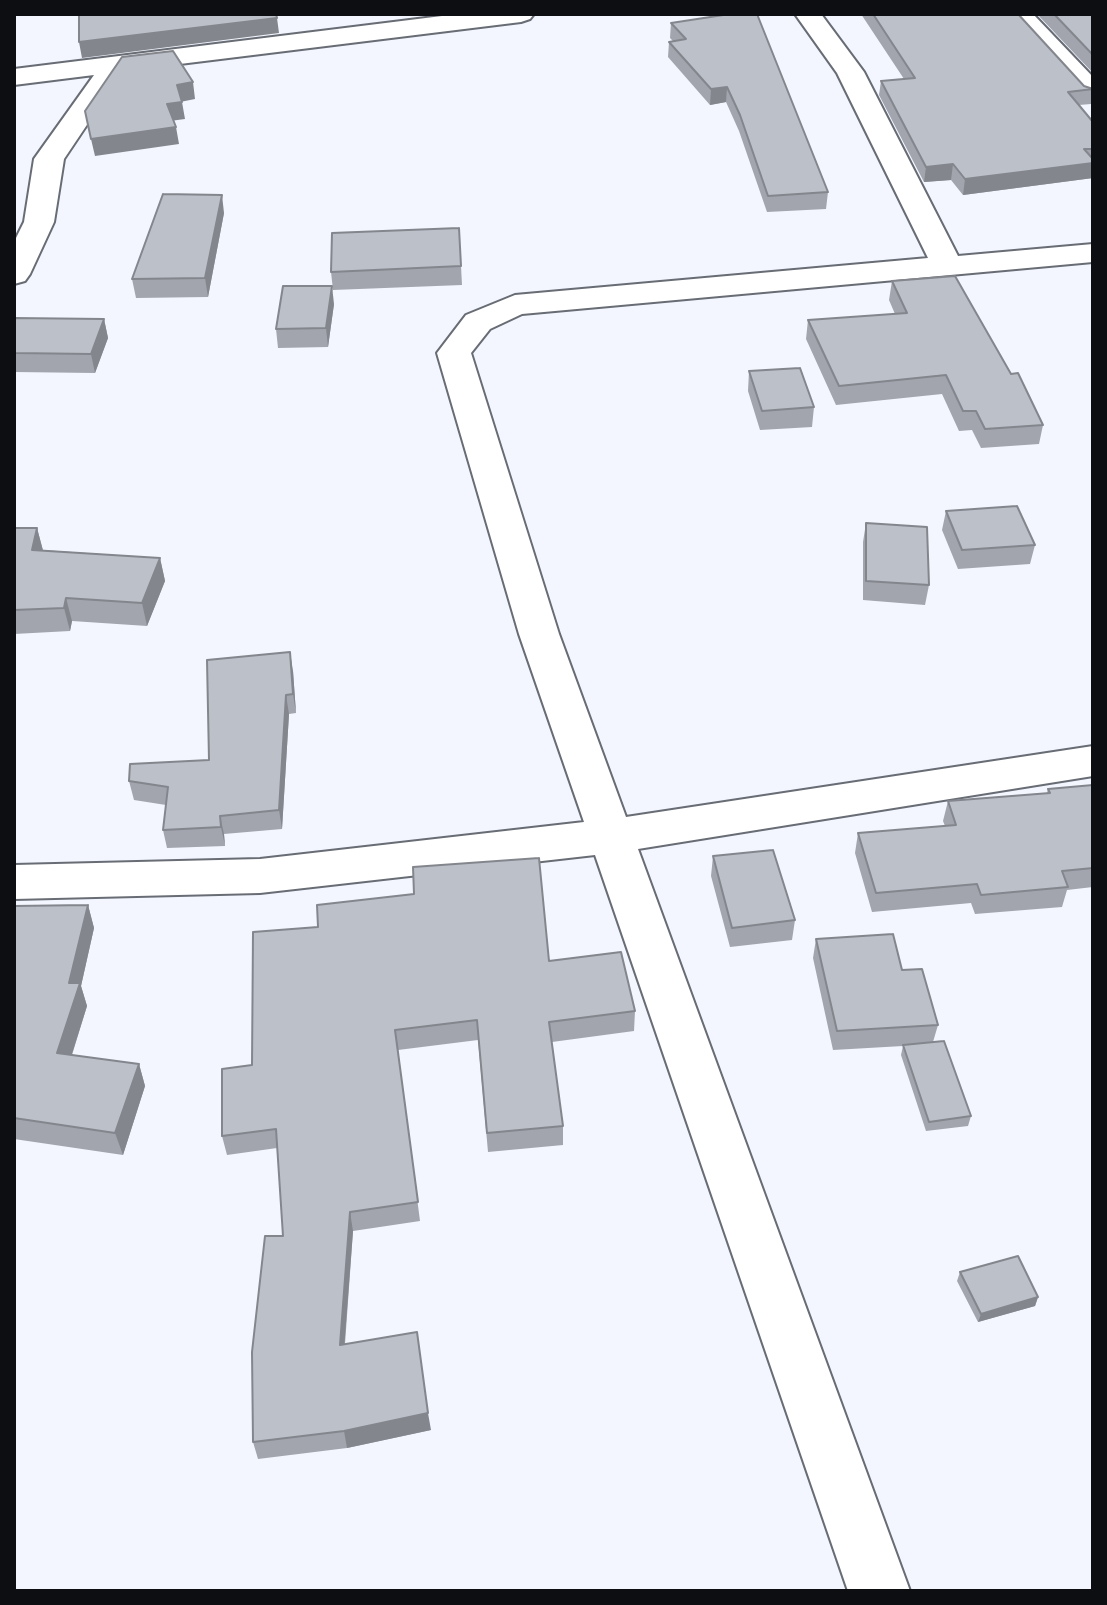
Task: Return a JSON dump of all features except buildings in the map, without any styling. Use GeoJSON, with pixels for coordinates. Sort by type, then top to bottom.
{"type":"FeatureCollection","features":[{"type":"Feature","properties":{"kind":"street"},"geometry":{"type":"LineString","coordinates":[[808,14],[850,72],[947,266]]}},
{"type":"Feature","properties":{"kind":"street"},"geometry":{"type":"LineString","coordinates":[[1019,14],[1093,93]]}},
{"type":"Feature","properties":{"kind":"street"},"geometry":{"type":"LineString","coordinates":[[14,77],[507,15]]}},
{"type":"Feature","properties":{"kind":"street"},"geometry":{"type":"LineString","coordinates":[[14,274],[39,222],[49,159],[115,64]]}},
{"type":"Feature","properties":{"kind":"street"},"geometry":{"type":"LineString","coordinates":[[879,1591],[539,634],[454,353],[478,322],[515,305],[1093,253]]}},
{"type":"Feature","properties":{"kind":"street"},"geometry":{"type":"LineString","coordinates":[[14,882],[260,876],[612,836],[1093,761]]}}]}
